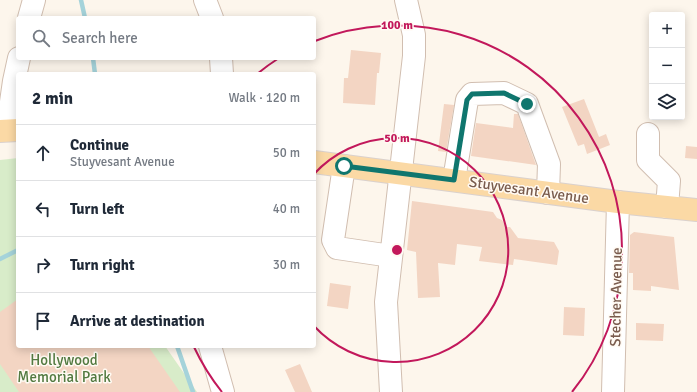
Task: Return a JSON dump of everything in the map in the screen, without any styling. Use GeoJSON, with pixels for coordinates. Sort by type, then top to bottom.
{"type":"FeatureCollection","features":[{"type":"Feature","properties":{"kind":"main road","name":"Stuyvesant Avenue"},"geometry":{"type":"LineString","coordinates":[[316,162],[618,202],[697,210]]}},
{"type":"Feature","properties":{"kind":"street"},"geometry":{"type":"LineString","coordinates":[[30,16],[34,0]]}},
{"type":"Feature","properties":{"kind":"street"},"geometry":{"type":"LineString","coordinates":[[205,0],[211,16]]}},
{"type":"Feature","properties":{"kind":"street"},"geometry":{"type":"LineString","coordinates":[[391,392],[386,302],[414,56],[414,35],[406,0]]}},
{"type":"Feature","properties":{"kind":"street"},"geometry":{"type":"LineString","coordinates":[[8,130],[14,81],[19,60]]}},
{"type":"Feature","properties":{"kind":"street"},"geometry":{"type":"LineString","coordinates":[[221,60],[222,72]]}},
{"type":"Feature","properties":{"kind":"street"},"geometry":{"type":"LineString","coordinates":[[454,180],[467,100],[472,94],[504,93],[527,104],[550,164],[548,193]]}},
{"type":"Feature","properties":{"kind":"street"},"geometry":{"type":"LineString","coordinates":[[648,134],[648,160],[669,181],[667,207]]}},
{"type":"Feature","properties":{"kind":"street"},"geometry":{"type":"LineString","coordinates":[[344,166],[333,240],[334,244],[337,248],[391,256]]}},
{"type":"Feature","properties":{"kind":"street","name":"Stecher Avenue"},"geometry":{"type":"LineString","coordinates":[[613,392],[618,202]]}},
{"type":"Feature","properties":{"kind":"street"},"geometry":{"type":"LineString","coordinates":[[211,348],[223,392]]}},
{"type":"Feature","properties":{"kind":"green space","name":"Hollywood Memorial Park"},"geometry":{"type":"Polygon","coordinates":[[[16,158],[16,348],[166,348],[197,392],[0,392],[0,160],[16,158]]]}},
{"type":"Feature","properties":{"kind":"building"},"geometry":{"type":"Polygon","coordinates":[[[351,50],[381,53],[379,73],[377,73],[375,105],[343,103],[344,78],[348,78],[351,50]]]}},
{"type":"Feature","properties":{"kind":"building"},"geometry":{"type":"Polygon","coordinates":[[[584,99],[599,137],[606,134],[610,145],[587,154],[584,144],[578,146],[562,107],[584,99]]]}},
{"type":"Feature","properties":{"kind":"building"},"geometry":{"type":"Polygon","coordinates":[[[444,104],[454,105],[446,152],[438,151],[444,104]]]}},
{"type":"Feature","properties":{"kind":"building"},"geometry":{"type":"Polygon","coordinates":[[[514,114],[518,114],[536,165],[471,156],[476,123],[513,128],[514,114]]]}},
{"type":"Feature","properties":{"kind":"building"},"geometry":{"type":"Polygon","coordinates":[[[686,146],[697,147],[697,159],[685,158],[686,146]]]}},
{"type":"Feature","properties":{"kind":"building"},"geometry":{"type":"Polygon","coordinates":[[[412,201],[493,212],[497,218],[502,220],[506,227],[510,227],[518,238],[554,242],[559,251],[557,265],[514,259],[513,265],[479,261],[482,247],[457,244],[455,265],[438,263],[440,297],[418,298],[416,252],[407,250],[412,201]]]}},
{"type":"Feature","properties":{"kind":"building"},"geometry":{"type":"Polygon","coordinates":[[[634,232],[674,237],[679,290],[651,286],[651,291],[633,290],[633,273],[629,273],[630,235],[634,232]]]}},
{"type":"Feature","properties":{"kind":"building"},"geometry":{"type":"Polygon","coordinates":[[[330,283],[351,286],[348,309],[327,306],[330,283]]]}},
{"type":"Feature","properties":{"kind":"building","name":"Hollywood Memorial Park"},"geometry":{"type":"Polygon","coordinates":[[[16,300],[16,348],[149,348],[180,392],[19,392],[0,364],[0,312],[16,300]]]}},
{"type":"Feature","properties":{"kind":"building"},"geometry":{"type":"Polygon","coordinates":[[[564,307],[585,308],[584,336],[563,335],[564,307]]]}},
{"type":"Feature","properties":{"kind":"building"},"geometry":{"type":"Polygon","coordinates":[[[636,323],[664,324],[663,341],[636,340],[636,323]]]}},
{"type":"Feature","properties":{"kind":"building"},"geometry":{"type":"Polygon","coordinates":[[[300,364],[312,392],[295,392],[285,370],[300,364]]]}},
{"type":"Feature","properties":{"kind":"waterway"},"geometry":{"type":"LineString","coordinates":[[81,0],[85,16]]}},
{"type":"Feature","properties":{"kind":"waterway"},"geometry":{"type":"LineString","coordinates":[[93,60],[95,72]]}},
{"type":"Feature","properties":{"kind":"waterway"},"geometry":{"type":"LineString","coordinates":[[0,259],[16,251]]}},
{"type":"Feature","properties":{"kind":"waterway"},"geometry":{"type":"LineString","coordinates":[[178,348],[193,392]]}},
{"type":"Feature","properties":{"kind":"route"},"geometry":{"type":"LineString","coordinates":[[344,166],[454,180],[467,100],[472,94],[504,93],[527,104]]}}]}
